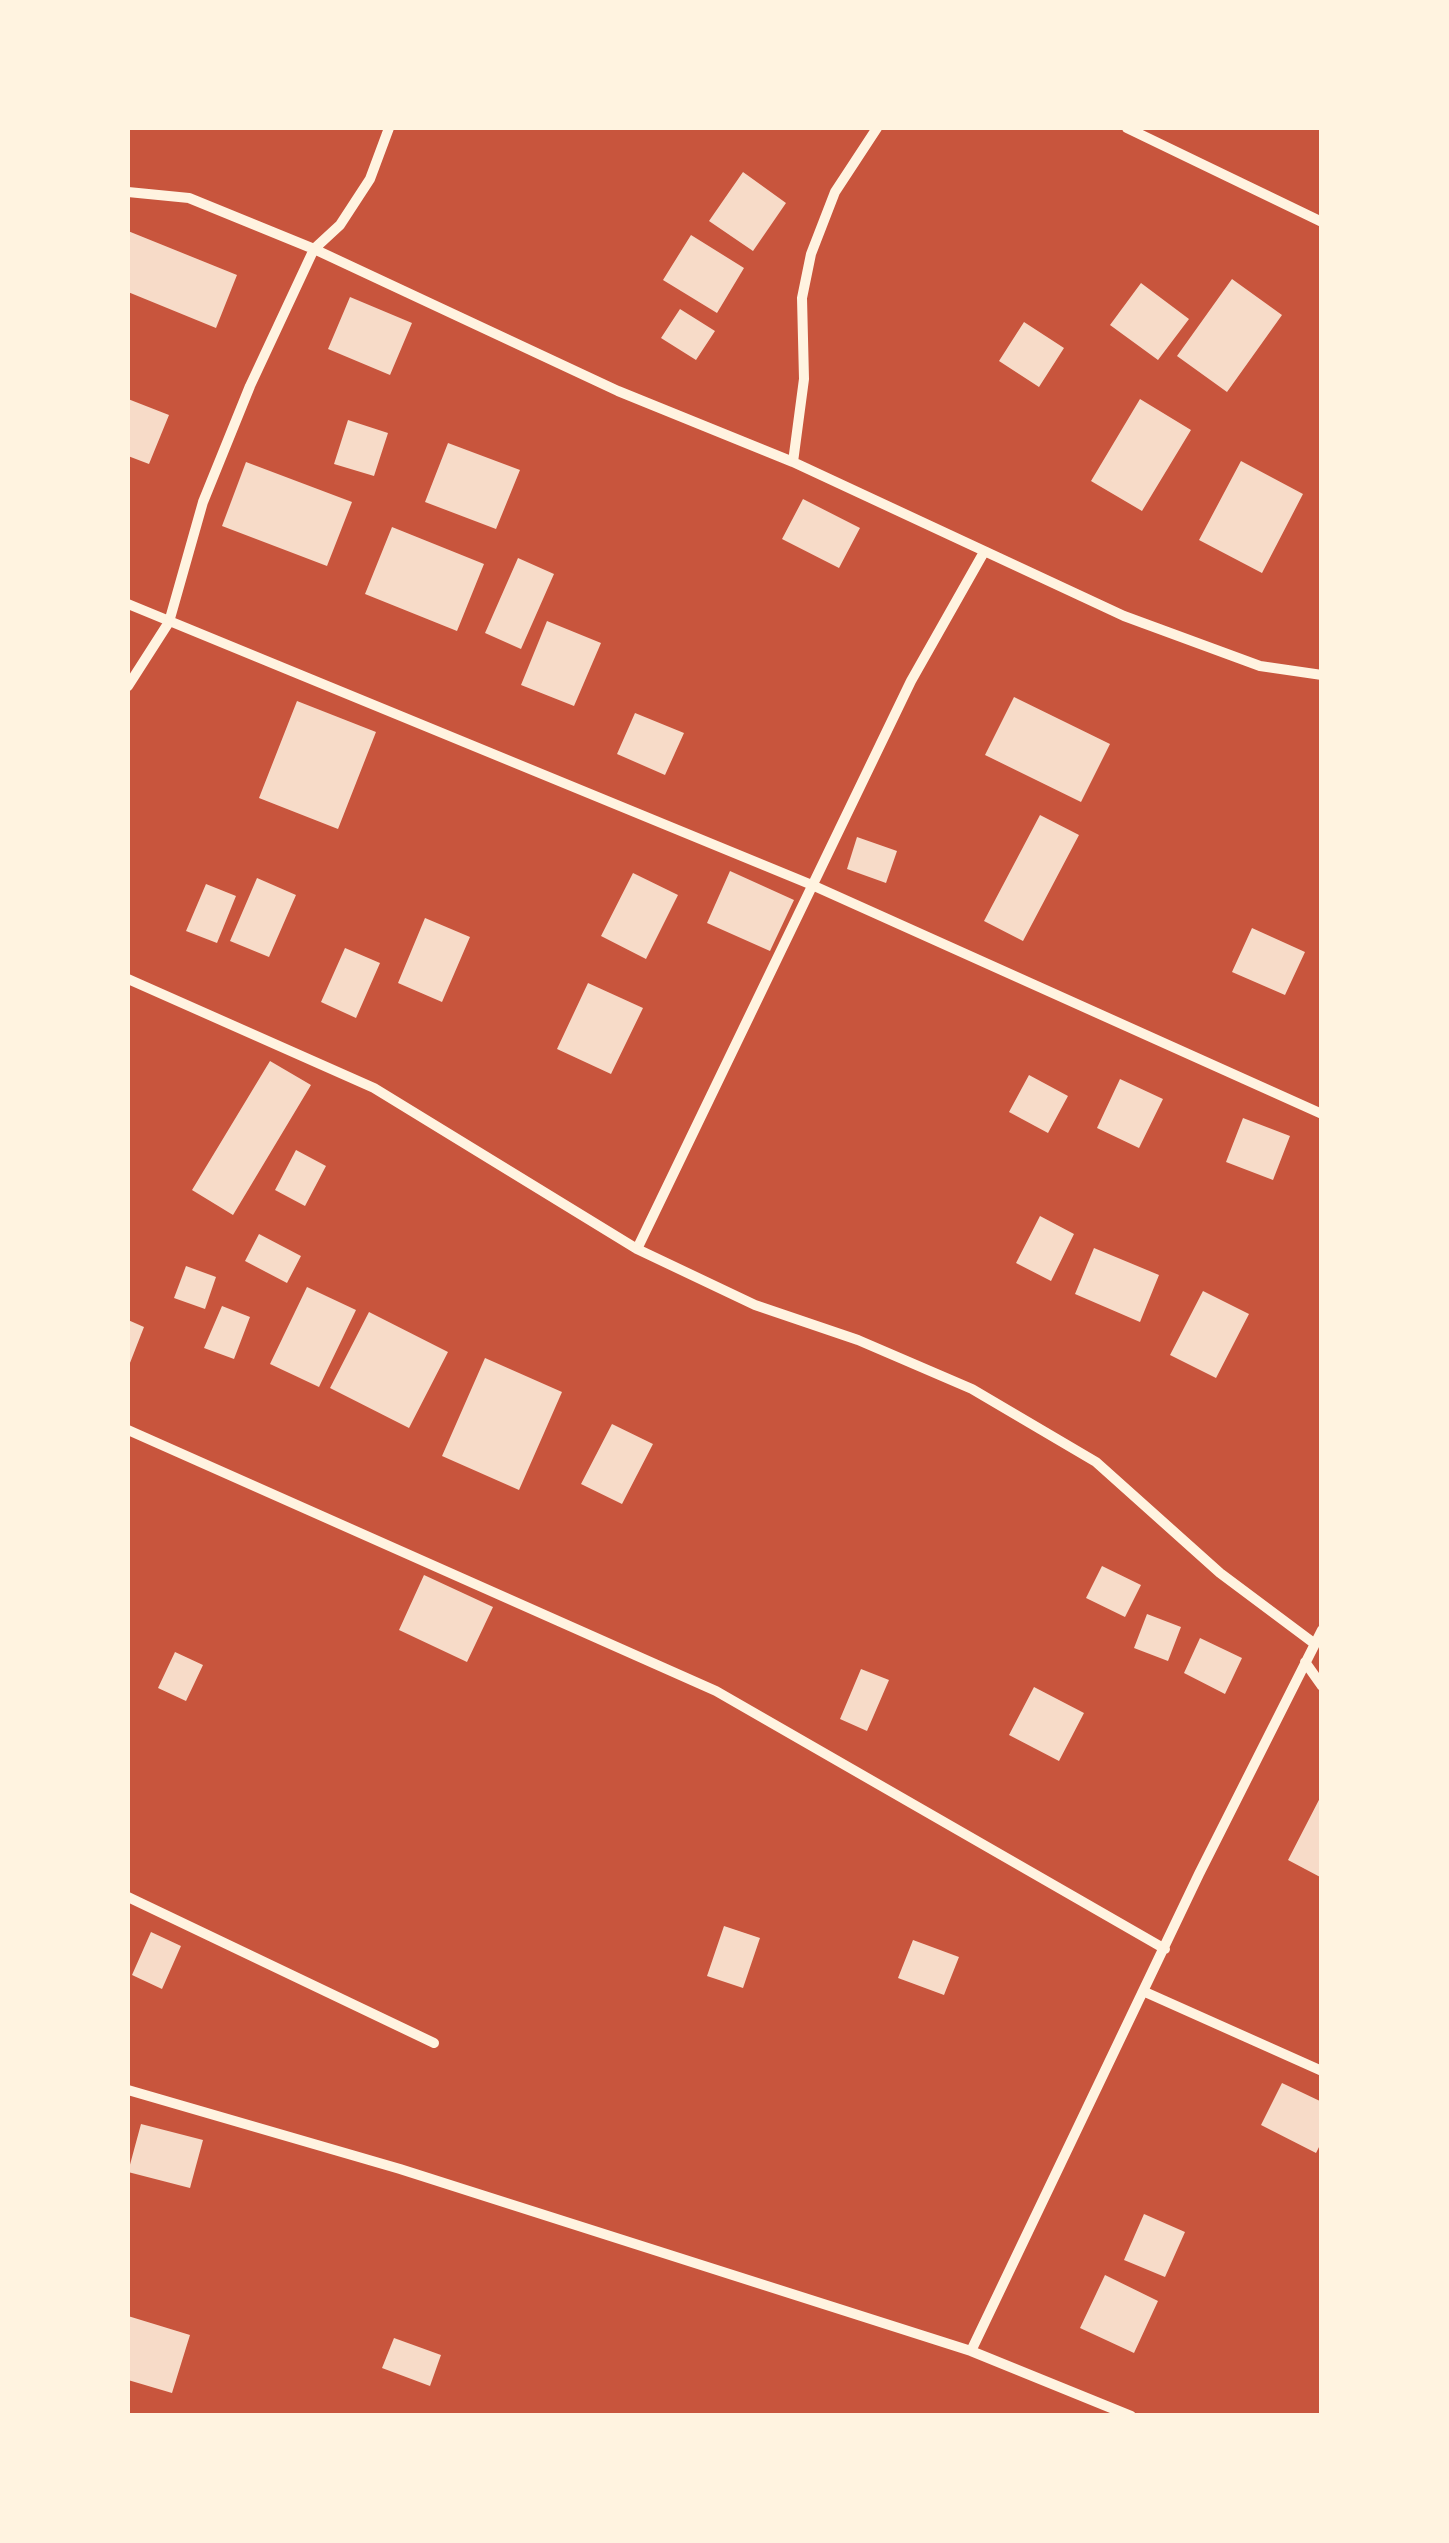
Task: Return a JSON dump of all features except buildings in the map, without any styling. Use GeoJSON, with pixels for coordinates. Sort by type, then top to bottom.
{"type":"FeatureCollection","features":[{"type":"Feature","properties":{"kind":"street"},"geometry":{"type":"LineString","coordinates":[[128,686],[169,622],[203,502],[250,386],[314,249],[340,225],[370,180],[389,128]]}},
{"type":"Feature","properties":{"kind":"street"},"geometry":{"type":"LineString","coordinates":[[792,462],[804,379],[802,298],[811,254],[835,192],[877,128]]}},
{"type":"Feature","properties":{"kind":"street"},"geometry":{"type":"LineString","coordinates":[[1128,128],[1322,222]]}},
{"type":"Feature","properties":{"kind":"street"},"geometry":{"type":"LineString","coordinates":[[128,192],[189,198],[314,249],[618,392],[792,462],[1141,622],[1260,666],[1322,675]]}},
{"type":"Feature","properties":{"kind":"street"},"geometry":{"type":"LineString","coordinates":[[637,1249],[911,681],[984,552]]}},
{"type":"Feature","properties":{"kind":"street"},"geometry":{"type":"LineString","coordinates":[[128,604],[812,885],[1322,1114]]}},
{"type":"Feature","properties":{"kind":"street"},"geometry":{"type":"LineString","coordinates":[[128,979],[374,1088],[637,1249],[754,1305],[858,1340],[987,1398],[1096,1462],[1220,1573],[1314,1644]]}},
{"type":"Feature","properties":{"kind":"street"},"geometry":{"type":"LineString","coordinates":[[128,1430],[716,1691],[1164,1949]]}},
{"type":"Feature","properties":{"kind":"street"},"geometry":{"type":"LineString","coordinates":[[971,2351],[1322,1630]]}},
{"type":"Feature","properties":{"kind":"street"},"geometry":{"type":"LineString","coordinates":[[1305,1662],[1322,1686]]}},
{"type":"Feature","properties":{"kind":"street"},"geometry":{"type":"LineString","coordinates":[[128,1898],[434,2043]]}},
{"type":"Feature","properties":{"kind":"street"},"geometry":{"type":"LineString","coordinates":[[1145,1992],[1322,2071]]}},
{"type":"Feature","properties":{"kind":"street"},"geometry":{"type":"LineString","coordinates":[[128,2090],[400,2169],[971,2351],[1131,2416]]}}]}
